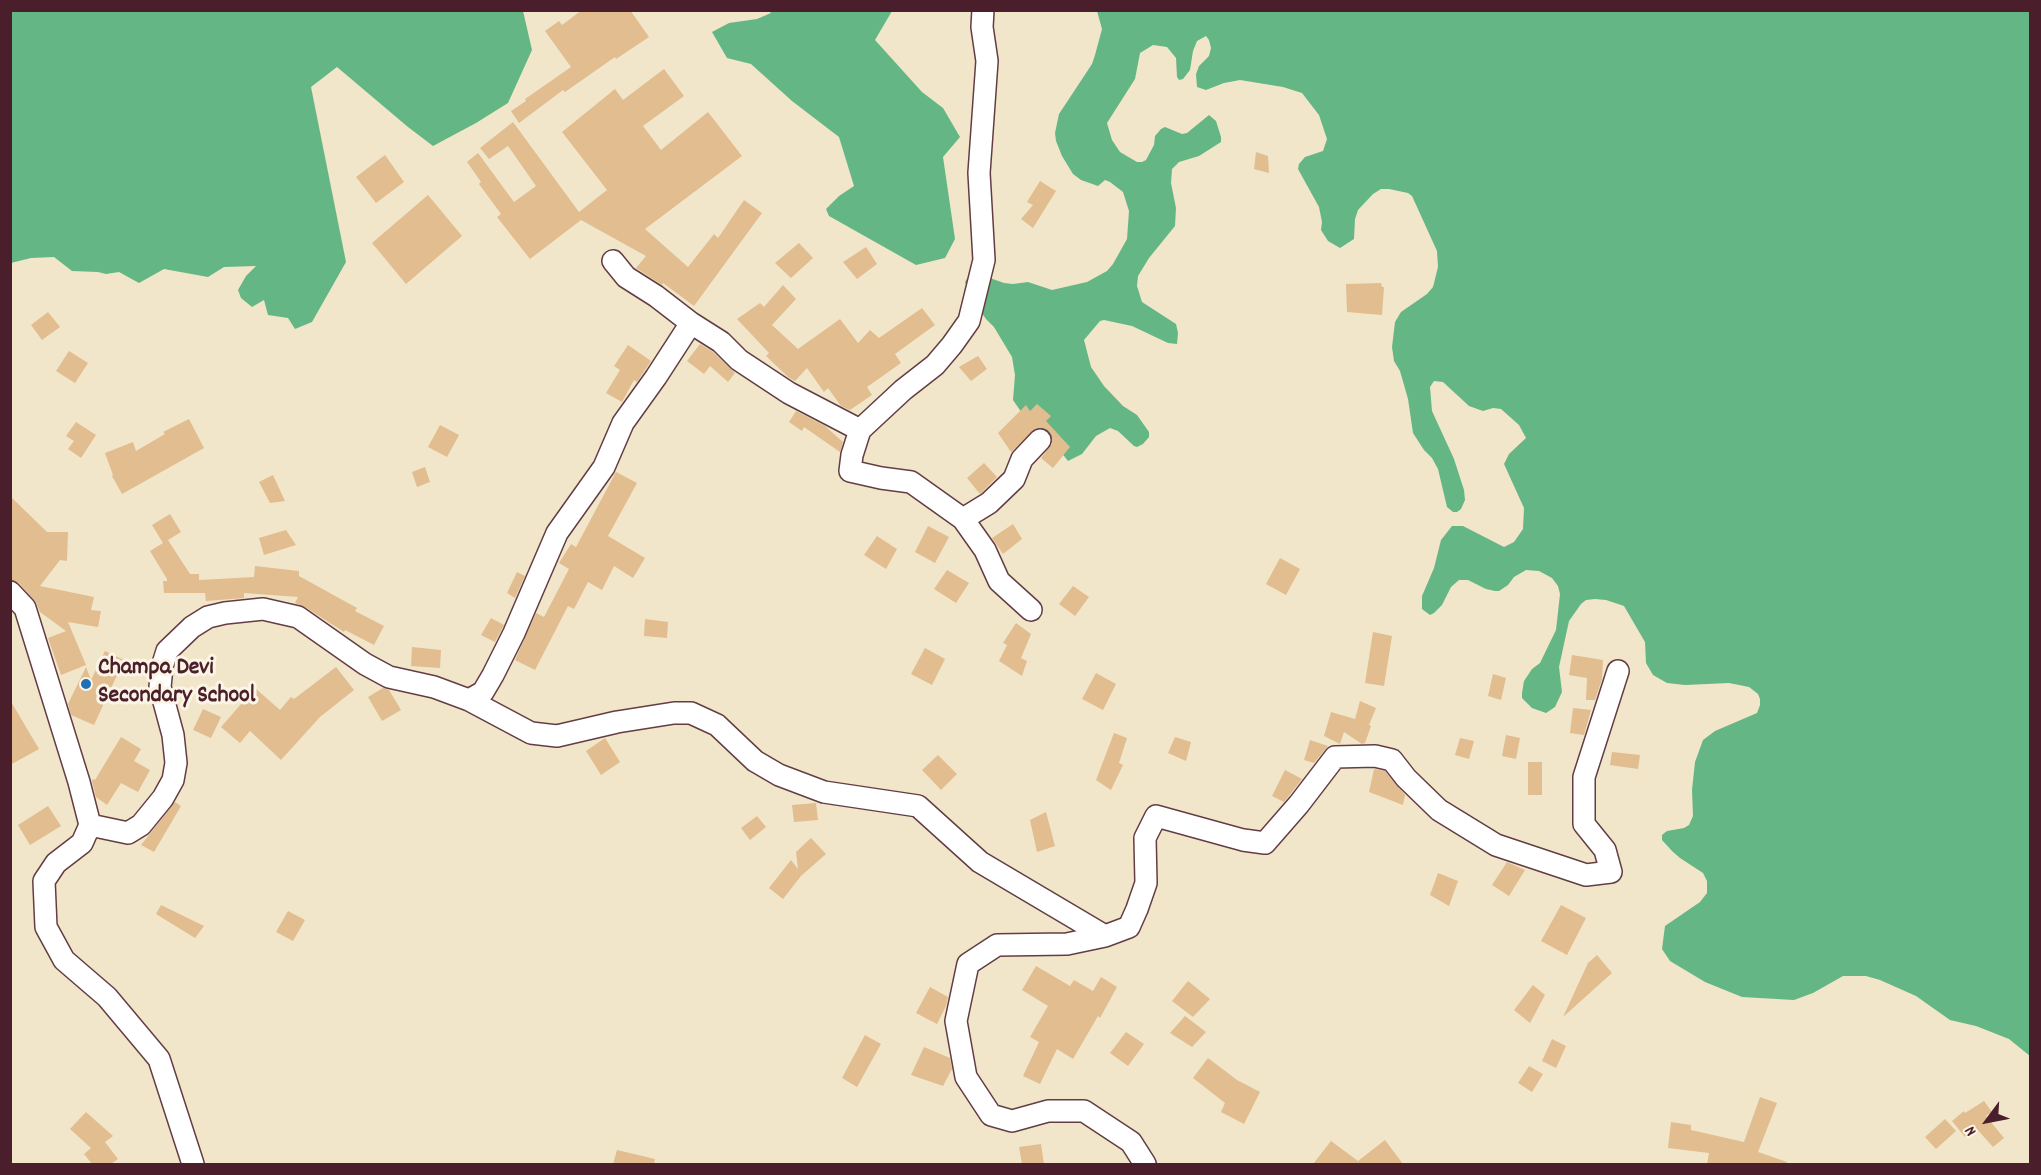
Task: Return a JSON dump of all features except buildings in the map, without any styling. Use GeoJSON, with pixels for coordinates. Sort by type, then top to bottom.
{"type":"FeatureCollection","features":[{"type":"Feature","properties":{"kind":"street"},"geometry":{"type":"LineString","coordinates":[[983,10],[982,27],[987,61],[979,173],[984,260],[969,321],[935,365],[860,429],[852,454],[850,471],[911,482],[963,519],[985,550],[999,581],[1031,610]]}},
{"type":"Feature","properties":{"kind":"street"},"geometry":{"type":"LineString","coordinates":[[613,261],[626,277],[721,342],[739,360],[789,393],[860,429]]}},
{"type":"Feature","properties":{"kind":"street"},"geometry":{"type":"LineString","coordinates":[[469,700],[483,692],[493,675],[514,633],[557,533],[604,467],[623,423],[691,323]]}},
{"type":"Feature","properties":{"kind":"street"},"geometry":{"type":"LineString","coordinates":[[963,519],[989,503],[1014,479],[1022,459],[1040,440]]}},
{"type":"Feature","properties":{"kind":"street"},"geometry":{"type":"LineString","coordinates":[[10,592],[25,608],[76,771],[90,825],[82,843],[56,863],[44,881],[46,927],[64,960],[107,997],[159,1059],[193,1164]]}},
{"type":"Feature","properties":{"kind":"street"},"geometry":{"type":"LineString","coordinates":[[90,825],[128,832],[141,825],[163,798],[173,780],[176,763],[173,735],[160,687],[162,667],[167,651],[192,627],[208,617],[263,609],[298,618],[389,677],[434,687],[469,700],[531,733],[557,736],[617,722],[674,713],[692,713],[717,725],[755,761],[779,775],[824,792],[918,806],[980,862],[1105,936]]}},
{"type":"Feature","properties":{"kind":"street"},"geometry":{"type":"LineString","coordinates":[[1145,1164],[1131,1142],[1084,1111],[1048,1111],[1012,1121],[991,1115],[966,1077],[962,1055],[957,1021],[968,964],[997,945],[1067,944],[1105,936],[1129,927],[1146,883],[1144,838],[1156,816],[1243,840],[1265,843],[1335,757],[1375,756],[1392,760],[1406,778],[1439,810],[1496,845],[1586,875],[1611,872],[1605,850],[1584,824],[1584,777],[1618,671]]}},
{"type":"Feature","properties":{"kind":"green space"},"geometry":{"type":"Polygon","coordinates":[[[10,11],[523,11],[532,50],[508,103],[433,146],[337,67],[311,87],[346,262],[312,322],[295,329],[288,318],[268,315],[264,300],[252,307],[241,298],[238,290],[246,276],[256,266],[224,267],[208,277],[164,269],[139,283],[119,272],[106,274],[72,271],[54,257],[31,258],[11,263],[10,11]]]}},
{"type":"Feature","properties":{"kind":"green space"},"geometry":{"type":"Polygon","coordinates":[[[769,11],[892,11],[875,40],[922,92],[943,108],[960,137],[943,157],[955,239],[945,258],[916,265],[829,216],[826,209],[854,186],[839,137],[792,101],[751,64],[727,58],[712,32],[729,23],[757,19],[771,13],[769,11]]]}},
{"type":"Feature","properties":{"kind":"green space"},"geometry":{"type":"Polygon","coordinates":[[[1097,11],[2030,11],[2030,1056],[2009,1039],[1976,1026],[1950,1020],[1916,996],[1866,976],[1843,976],[1813,993],[1794,1000],[1742,997],[1705,982],[1670,961],[1662,949],[1665,926],[1700,902],[1707,893],[1707,881],[1703,873],[1672,851],[1662,840],[1662,835],[1667,831],[1689,825],[1693,816],[1692,790],[1695,762],[1703,740],[1715,731],[1757,713],[1760,705],[1758,694],[1749,687],[1729,683],[1685,685],[1667,683],[1653,675],[1646,663],[1645,642],[1624,606],[1595,599],[1586,600],[1581,604],[1569,621],[1559,667],[1562,692],[1555,707],[1546,713],[1532,708],[1522,698],[1522,693],[1524,681],[1532,669],[1540,663],[1556,630],[1560,594],[1552,578],[1539,571],[1526,570],[1514,577],[1499,591],[1486,589],[1468,580],[1459,580],[1451,587],[1442,605],[1434,613],[1430,615],[1422,609],[1422,596],[1434,568],[1441,540],[1452,526],[1463,526],[1504,547],[1514,542],[1523,529],[1524,508],[1504,464],[1509,454],[1526,438],[1519,425],[1501,409],[1493,408],[1483,411],[1469,406],[1443,382],[1434,381],[1430,387],[1432,411],[1454,459],[1464,490],[1465,500],[1461,509],[1453,512],[1447,507],[1438,469],[1413,433],[1408,399],[1400,371],[1394,361],[1392,347],[1395,322],[1401,312],[1427,294],[1433,287],[1438,267],[1437,251],[1412,196],[1389,189],[1381,189],[1373,194],[1358,210],[1354,239],[1340,248],[1328,241],[1321,230],[1319,207],[1298,169],[1305,157],[1323,151],[1327,139],[1319,115],[1302,93],[1283,87],[1240,80],[1206,90],[1197,87],[1196,74],[1199,66],[1209,56],[1211,48],[1206,36],[1197,41],[1190,70],[1183,79],[1179,80],[1177,77],[1176,58],[1167,47],[1153,45],[1140,53],[1135,79],[1107,123],[1112,140],[1120,152],[1137,162],[1142,162],[1146,160],[1154,145],[1155,136],[1161,129],[1165,127],[1182,134],[1187,133],[1209,115],[1216,121],[1221,137],[1221,142],[1199,156],[1179,162],[1172,169],[1171,183],[1176,208],[1175,226],[1149,258],[1138,276],[1137,286],[1142,302],[1176,324],[1177,344],[1168,343],[1132,326],[1104,320],[1100,321],[1084,340],[1091,367],[1104,386],[1123,406],[1137,415],[1149,432],[1149,437],[1137,447],[1118,431],[1110,428],[1096,436],[1082,454],[1068,461],[1047,434],[1024,416],[1013,400],[1015,375],[1012,357],[994,327],[970,296],[965,282],[970,274],[976,273],[1004,283],[1028,282],[1052,290],[1087,282],[1107,271],[1127,239],[1129,211],[1123,192],[1105,180],[1098,186],[1081,180],[1073,174],[1056,141],[1055,133],[1059,114],[1092,64],[1095,55],[1102,29],[1097,11]]]}},
{"type":"Feature","properties":{"kind":"place","name":"Champa Devi Secondary School"},"geometry":{"type":"Point","coordinates":[86,684]}}]}
